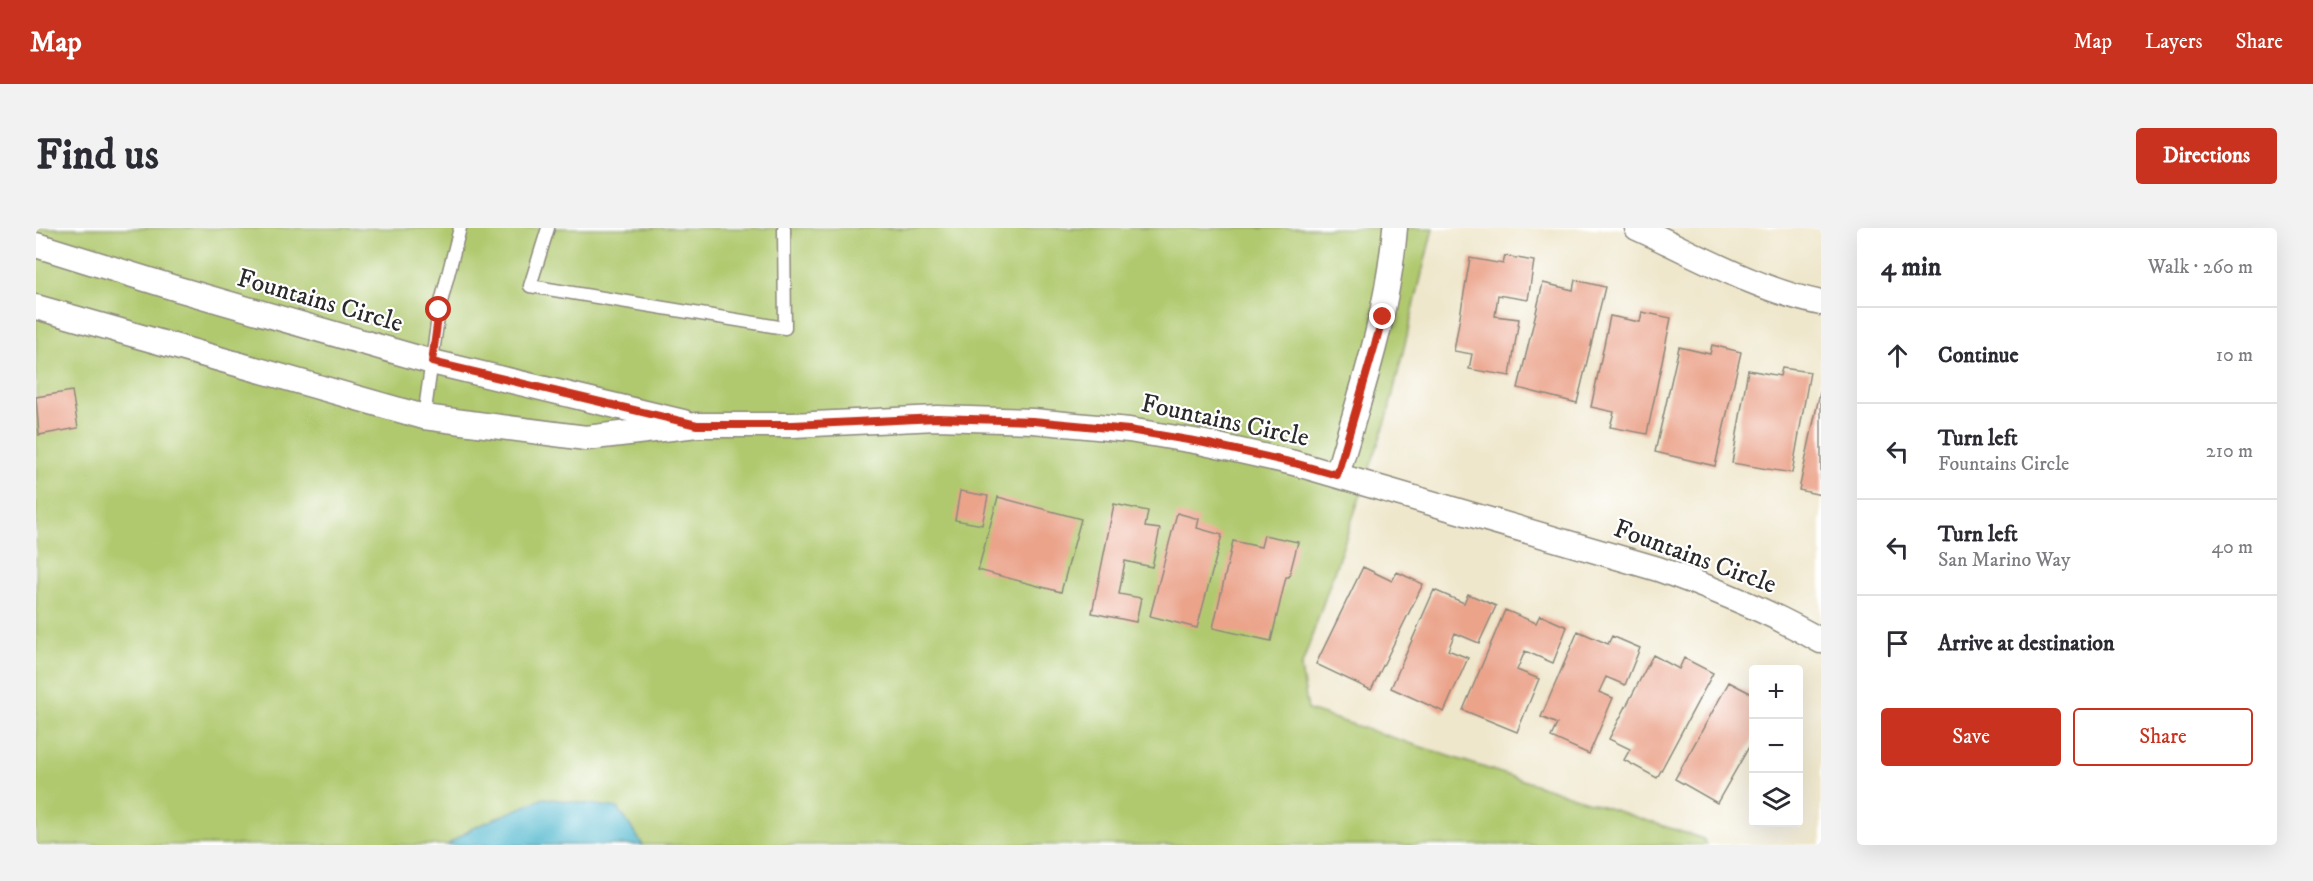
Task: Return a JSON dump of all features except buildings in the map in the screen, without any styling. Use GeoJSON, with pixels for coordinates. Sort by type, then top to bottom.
{"type":"FeatureCollection","features":[{"type":"Feature","properties":{"kind":"street"},"geometry":{"type":"LineString","coordinates":[[1337,475],[1383,317],[1392,272],[1395,228]]}},
{"type":"Feature","properties":{"kind":"street"},"geometry":{"type":"LineString","coordinates":[[1637,228],[1755,282],[1796,298],[1821,303]]}},
{"type":"Feature","properties":{"kind":"street","name":"Fountains Circle"},"geometry":{"type":"LineString","coordinates":[[36,244],[178,289],[432,362],[697,425]]}},
{"type":"Feature","properties":{"kind":"street","name":"Fountains Circle"},"geometry":{"type":"LineString","coordinates":[[36,307],[424,417],[586,438],[697,425],[793,425],[937,418],[1033,421],[1129,430],[1200,442],[1337,475],[1669,573],[1711,588],[1777,617],[1821,641]]}},
{"type":"Feature","properties":{"kind":"lane"},"geometry":{"type":"LineString","coordinates":[[424,417],[439,310],[460,228]]}},
{"type":"Feature","properties":{"kind":"lane"},"geometry":{"type":"LineString","coordinates":[[548,228],[530,286],[785,328],[784,228]]}},
{"type":"Feature","properties":{"kind":"green space"},"geometry":{"type":"Polygon","coordinates":[[[36,228],[1433,228],[1387,418],[1301,668],[1308,710],[1703,839],[1707,845],[36,845],[36,228]]]}},
{"type":"Feature","properties":{"kind":"water"},"geometry":{"type":"Polygon","coordinates":[[[544,798],[618,808],[643,845],[447,845],[473,828],[544,798]]]}},
{"type":"Feature","properties":{"kind":"route"},"geometry":{"type":"LineString","coordinates":[[439,310],[432,362],[697,425],[793,425],[937,418],[1033,421],[1129,430],[1200,442],[1337,475],[1383,317]]}}]}
